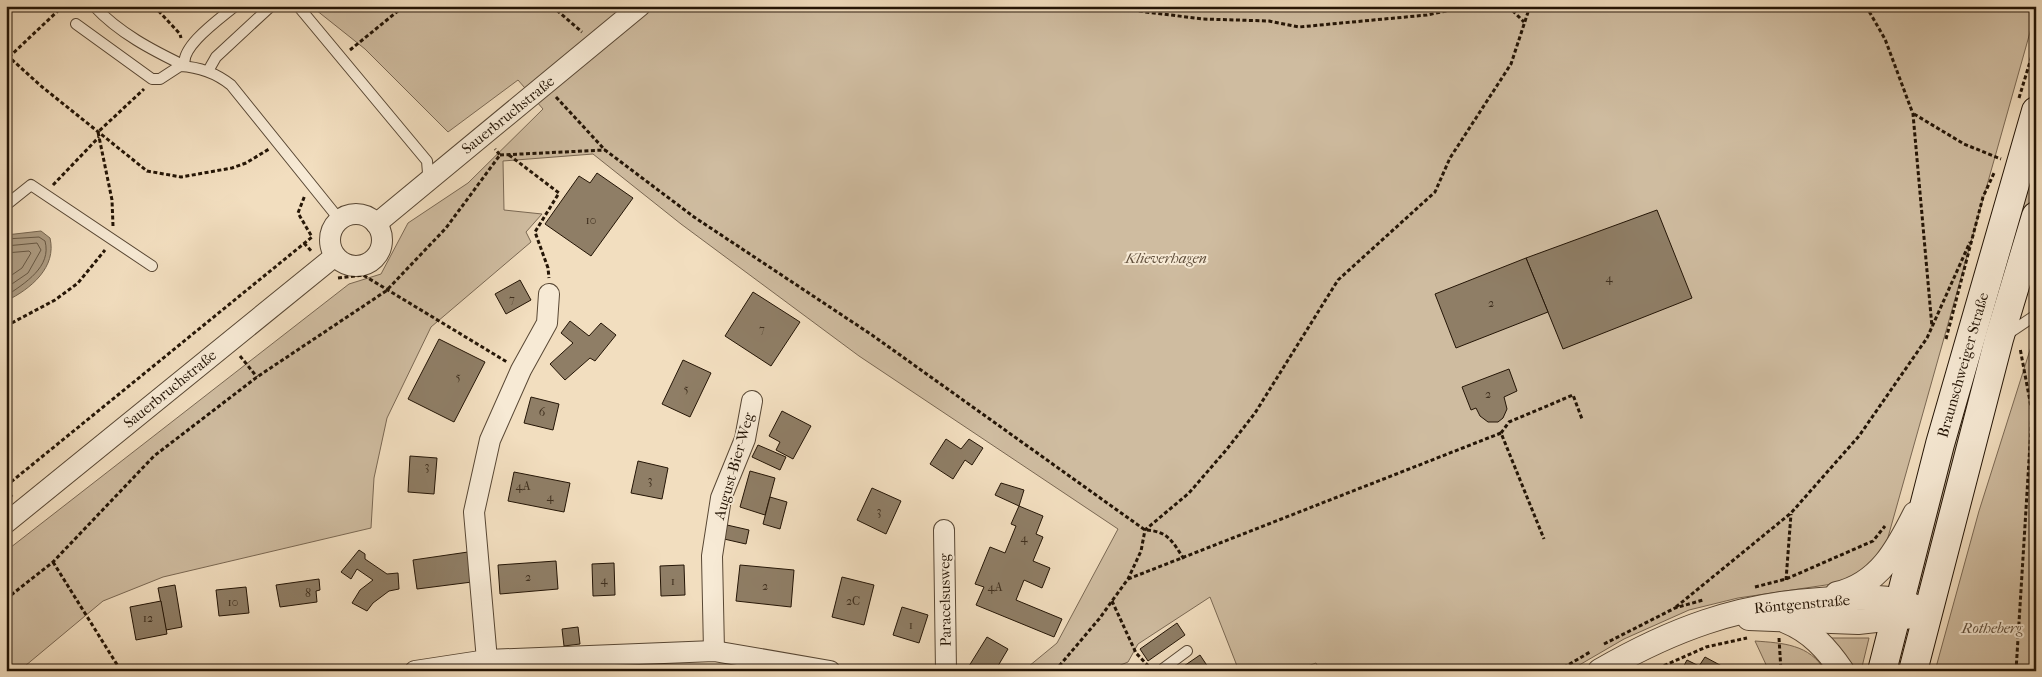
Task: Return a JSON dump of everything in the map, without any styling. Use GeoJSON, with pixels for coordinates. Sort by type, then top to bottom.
{"type":"FeatureCollection","features":[{"type":"Feature","properties":{"kind":"main road","name":"Braunschweiger Straße"},"geometry":{"type":"LineString","coordinates":[[1882,671],[1940,444],[2036,111]]}},
{"type":"Feature","properties":{"kind":"main road","name":"Braunschweiger Straße"},"geometry":{"type":"LineString","coordinates":[[1914,671],[1928,612],[2009,343],[2036,216]]}},
{"type":"Feature","properties":{"kind":"street","name":"Sauerbruchstraße"},"geometry":{"type":"LineString","coordinates":[[376,224],[640,6]]}},
{"type":"Feature","properties":{"kind":"street"},"geometry":{"type":"LineString","coordinates":[[359,214],[368,217],[376,224],[381,233],[382,243],[372,261],[352,266],[343,263],[335,256],[330,247],[330,237],[333,227],[339,219],[359,214]]}},
{"type":"Feature","properties":{"kind":"street","name":"Sauerbruchstraße"},"geometry":{"type":"LineString","coordinates":[[6,523],[335,256]]}},
{"type":"Feature","properties":{"kind":"street"},"geometry":{"type":"LineString","coordinates":[[487,660],[474,512],[490,440],[520,370],[547,323],[550,294]]}},
{"type":"Feature","properties":{"kind":"street","name":"August-Bier-Weg"},"geometry":{"type":"LineString","coordinates":[[714,651],[712,556],[721,498],[745,439],[752,401]]}},
{"type":"Feature","properties":{"kind":"street"},"geometry":{"type":"LineString","coordinates":[[1782,625],[1840,593],[1858,587],[1874,577],[1885,565],[1897,550],[1915,514],[1940,444]]}},
{"type":"Feature","properties":{"kind":"street","name":"Paracelsusweg"},"geometry":{"type":"LineString","coordinates":[[944,530],[946,671]]}},
{"type":"Feature","properties":{"kind":"street","name":"Röntgenstraße"},"geometry":{"type":"LineString","coordinates":[[1600,671],[1637,650],[1676,632],[1710,623],[1743,618],[1782,625],[1850,598],[1897,610],[1928,612]]}},
{"type":"Feature","properties":{"kind":"street"},"geometry":{"type":"LineString","coordinates":[[1782,625],[1810,633],[1842,671]]}},
{"type":"Feature","properties":{"kind":"street"},"geometry":{"type":"LineString","coordinates":[[415,671],[487,660],[714,651],[830,671]]}},
{"type":"Feature","properties":{"kind":"lane"},"geometry":{"type":"LineString","coordinates":[[94,6],[105,18],[131,38],[185,66],[208,71],[231,85],[273,146],[339,219]]}},
{"type":"Feature","properties":{"kind":"lane"},"geometry":{"type":"LineString","coordinates":[[185,66],[184,59],[189,48],[235,6]]}},
{"type":"Feature","properties":{"kind":"lane"},"geometry":{"type":"LineString","coordinates":[[208,71],[216,57],[271,6]]}},
{"type":"Feature","properties":{"kind":"lane"},"geometry":{"type":"LineString","coordinates":[[298,6],[427,161],[428,173],[423,184]]}},
{"type":"Feature","properties":{"kind":"lane"},"geometry":{"type":"LineString","coordinates":[[76,24],[148,77],[154,79],[163,77],[176,67],[185,66]]}},
{"type":"Feature","properties":{"kind":"lane"},"geometry":{"type":"LineString","coordinates":[[6,205],[31,185],[152,266]]}},
{"type":"Feature","properties":{"kind":"lane"},"geometry":{"type":"LineString","coordinates":[[2009,343],[2036,315]]}},
{"type":"Feature","properties":{"kind":"lane"},"geometry":{"type":"LineString","coordinates":[[1167,671],[1164,668],[1187,651]]}},
{"type":"Feature","properties":{"kind":"path"},"geometry":{"type":"LineString","coordinates":[[63,6],[8,57],[148,171],[181,177],[232,168],[246,163],[273,146],[274,157]]}},
{"type":"Feature","properties":{"kind":"path"},"geometry":{"type":"LineString","coordinates":[[340,58],[404,6]]}},
{"type":"Feature","properties":{"kind":"path"},"geometry":{"type":"LineString","coordinates":[[552,6],[595,42]]}},
{"type":"Feature","properties":{"kind":"path"},"geometry":{"type":"LineString","coordinates":[[1127,6],[1138,11],[1203,19],[1269,21],[1299,27],[1427,15],[1471,6]]}},
{"type":"Feature","properties":{"kind":"path"},"geometry":{"type":"LineString","coordinates":[[1508,6],[1524,22]]}},
{"type":"Feature","properties":{"kind":"path"},"geometry":{"type":"LineString","coordinates":[[1055,671],[1128,580],[1141,550],[1145,530],[1189,493],[1227,449],[1286,365],[1338,280],[1435,192],[1450,158],[1511,64],[1530,6]]}},
{"type":"Feature","properties":{"kind":"path"},"geometry":{"type":"LineString","coordinates":[[1866,6],[1885,38],[1913,114],[1932,327]]}},
{"type":"Feature","properties":{"kind":"path"},"geometry":{"type":"LineString","coordinates":[[98,132],[154,79]]}},
{"type":"Feature","properties":{"kind":"path"},"geometry":{"type":"LineString","coordinates":[[545,84],[605,150],[694,217],[872,335],[1145,530],[1160,531],[1171,540],[1184,559]]}},
{"type":"Feature","properties":{"kind":"path"},"geometry":{"type":"LineString","coordinates":[[1913,114],[1964,144],[2001,159]]}},
{"type":"Feature","properties":{"kind":"path"},"geometry":{"type":"LineString","coordinates":[[6,326],[55,300],[78,283],[113,240],[112,200],[98,132]]}},
{"type":"Feature","properties":{"kind":"path"},"geometry":{"type":"LineString","coordinates":[[483,134],[500,155]]}},
{"type":"Feature","properties":{"kind":"path"},"geometry":{"type":"LineString","coordinates":[[38,190],[53,185],[99,137]]}},
{"type":"Feature","properties":{"kind":"path"},"geometry":{"type":"LineString","coordinates":[[500,155],[605,150]]}},
{"type":"Feature","properties":{"kind":"path"},"geometry":{"type":"LineString","coordinates":[[6,599],[54,562],[154,456],[257,377],[386,291],[446,228],[500,155]]}},
{"type":"Feature","properties":{"kind":"path"},"geometry":{"type":"LineString","coordinates":[[509,155],[559,193],[535,232],[548,268],[550,294]]}},
{"type":"Feature","properties":{"kind":"path"},"geometry":{"type":"LineString","coordinates":[[6,486],[312,237],[298,214],[305,195],[299,187]]}},
{"type":"Feature","properties":{"kind":"path"},"geometry":{"type":"LineString","coordinates":[[1704,600],[1675,608],[1791,513],[1859,436],[1922,346],[1974,232]]}},
{"type":"Feature","properties":{"kind":"path"},"geometry":{"type":"LineString","coordinates":[[386,291],[520,370]]}},
{"type":"Feature","properties":{"kind":"path"},"geometry":{"type":"LineString","coordinates":[[228,342],[257,377]]}},
{"type":"Feature","properties":{"kind":"path"},"geometry":{"type":"LineString","coordinates":[[2009,343],[2030,396],[2031,431],[2016,671]]}},
{"type":"Feature","properties":{"kind":"path"},"geometry":{"type":"LineString","coordinates":[[1128,580],[1501,433],[1509,422],[1573,395],[1582,419]]}},
{"type":"Feature","properties":{"kind":"path"},"geometry":{"type":"LineString","coordinates":[[2031,431],[2036,434]]}},
{"type":"Feature","properties":{"kind":"path"},"geometry":{"type":"LineString","coordinates":[[1501,433],[1544,539]]}},
{"type":"Feature","properties":{"kind":"path"},"geometry":{"type":"LineString","coordinates":[[1786,579],[1791,513]]}},
{"type":"Feature","properties":{"kind":"path"},"geometry":{"type":"LineString","coordinates":[[1752,588],[1786,579],[1873,541]]}},
{"type":"Feature","properties":{"kind":"path"},"geometry":{"type":"LineString","coordinates":[[54,562],[121,671]]}},
{"type":"Feature","properties":{"kind":"path"},"geometry":{"type":"LineString","coordinates":[[1112,601],[1136,653],[1153,671]]}},
{"type":"Feature","properties":{"kind":"path"},"geometry":{"type":"LineString","coordinates":[[1781,671],[1782,625]]}},
{"type":"Feature","properties":{"kind":"path"},"geometry":{"type":"LineString","coordinates":[[1652,671],[1706,647],[1749,638]]}},
{"type":"Feature","properties":{"kind":"green space","name":"Klieverhagen"},"geometry":{"type":"Polygon","coordinates":[[[311,6],[2036,6],[2036,11],[1883,555],[1846,582],[1738,598],[1689,610],[1624,639],[1569,671],[1320,671],[1316,663],[1294,671],[1239,671],[1210,597],[1138,644],[1128,662],[1106,671],[1023,671],[1057,643],[1118,529],[859,356],[681,224],[593,154],[503,161],[504,210],[542,214],[526,232],[531,242],[431,327],[387,418],[374,478],[371,528],[163,577],[103,601],[19,671],[6,671],[6,551],[349,284],[381,274],[408,223],[468,183],[543,109],[518,80],[448,132],[365,49],[311,6]]]}},
{"type":"Feature","properties":{"kind":"green space"},"geometry":{"type":"Polygon","coordinates":[[[2036,148],[2036,183],[1996,317],[1928,579],[1917,590],[1913,589],[2036,148]]]}},
{"type":"Feature","properties":{"kind":"green space","name":"Rotheberg"},"geometry":{"type":"Polygon","coordinates":[[[2036,331],[2036,671],[1935,671],[1979,511],[2036,331]]]}},
{"type":"Feature","properties":{"kind":"green space"},"geometry":{"type":"Polygon","coordinates":[[[1829,638],[1869,638],[1861,671],[1853,671],[1829,638]]]}},
{"type":"Feature","properties":{"kind":"green space"},"geometry":{"type":"Polygon","coordinates":[[[1755,641],[1785,644],[1803,650],[1812,655],[1825,671],[1769,671],[1755,641]]]}},
{"type":"Feature","properties":{"kind":"water"},"geometry":{"type":"Polygon","coordinates":[[[41,231],[50,238],[50,258],[46,268],[33,283],[6,301],[6,235],[41,231]]]}},
{"type":"Feature","properties":{"kind":"building"},"geometry":{"type":"Polygon","coordinates":[[[597,173],[633,198],[591,256],[545,224],[579,176],[590,183],[597,173]]]}},
{"type":"Feature","properties":{"kind":"building"},"geometry":{"type":"Polygon","coordinates":[[[1657,210],[1692,298],[1563,349],[1526,258],[1657,210]]]}},
{"type":"Feature","properties":{"kind":"building"},"geometry":{"type":"Polygon","coordinates":[[[1526,258],[1548,312],[1456,348],[1435,294],[1526,258]]]}},
{"type":"Feature","properties":{"kind":"building"},"geometry":{"type":"Polygon","coordinates":[[[520,280],[531,300],[506,314],[495,294],[520,280]]]}},
{"type":"Feature","properties":{"kind":"building"},"geometry":{"type":"Polygon","coordinates":[[[753,292],[800,322],[771,366],[725,336],[753,292]]]}},
{"type":"Feature","properties":{"kind":"building"},"geometry":{"type":"Polygon","coordinates":[[[570,321],[589,336],[601,323],[616,335],[595,361],[590,358],[565,380],[550,364],[573,343],[561,333],[570,321]]]}},
{"type":"Feature","properties":{"kind":"building"},"geometry":{"type":"Polygon","coordinates":[[[439,339],[485,362],[454,422],[408,399],[439,339]]]}},
{"type":"Feature","properties":{"kind":"building"},"geometry":{"type":"Polygon","coordinates":[[[683,360],[711,373],[690,417],[662,404],[683,360]]]}},
{"type":"Feature","properties":{"kind":"building"},"geometry":{"type":"Polygon","coordinates":[[[1509,369],[1517,391],[1504,397],[1507,409],[1503,418],[1498,422],[1488,422],[1480,416],[1476,408],[1471,410],[1462,387],[1509,369]]]}},
{"type":"Feature","properties":{"kind":"building"},"geometry":{"type":"Polygon","coordinates":[[[531,397],[559,404],[553,430],[524,423],[531,397]]]}},
{"type":"Feature","properties":{"kind":"building"},"geometry":{"type":"Polygon","coordinates":[[[782,411],[811,426],[793,459],[776,450],[780,442],[769,436],[782,411]]]}},
{"type":"Feature","properties":{"kind":"building"},"geometry":{"type":"Polygon","coordinates":[[[946,439],[961,449],[969,439],[983,448],[972,465],[965,460],[953,479],[930,464],[946,439]]]}},
{"type":"Feature","properties":{"kind":"building"},"geometry":{"type":"Polygon","coordinates":[[[758,445],[786,457],[780,470],[752,457],[758,445]]]}},
{"type":"Feature","properties":{"kind":"building"},"geometry":{"type":"Polygon","coordinates":[[[410,456],[437,458],[434,494],[408,492],[410,456]]]}},
{"type":"Feature","properties":{"kind":"building"},"geometry":{"type":"Polygon","coordinates":[[[638,461],[668,468],[662,499],[631,493],[638,461]]]}},
{"type":"Feature","properties":{"kind":"building"},"geometry":{"type":"Polygon","coordinates":[[[750,471],[775,478],[765,515],[740,507],[750,471]]]}},
{"type":"Feature","properties":{"kind":"building"},"geometry":{"type":"Polygon","coordinates":[[[514,472],[570,483],[564,512],[508,501],[514,472]]]}},
{"type":"Feature","properties":{"kind":"building"},"geometry":{"type":"Polygon","coordinates":[[[1001,483],[1024,490],[1019,506],[995,495],[1001,483]]]}},
{"type":"Feature","properties":{"kind":"building"},"geometry":{"type":"Polygon","coordinates":[[[872,488],[901,501],[886,534],[857,520],[872,488]]]}},
{"type":"Feature","properties":{"kind":"building"},"geometry":{"type":"Polygon","coordinates":[[[770,497],[787,502],[780,529],[763,524],[770,497]]]}},
{"type":"Feature","properties":{"kind":"building"},"geometry":{"type":"Polygon","coordinates":[[[1019,506],[1043,516],[1036,534],[1043,537],[1033,561],[1050,568],[1042,588],[1024,580],[1016,600],[1062,619],[1054,637],[976,605],[984,587],[975,584],[990,547],[1005,553],[1016,526],[1011,524],[1019,506]]]}},
{"type":"Feature","properties":{"kind":"building"},"geometry":{"type":"Polygon","coordinates":[[[727,525],[749,530],[746,544],[724,539],[727,525]]]}},
{"type":"Feature","properties":{"kind":"building"},"geometry":{"type":"Polygon","coordinates":[[[359,550],[365,554],[365,559],[387,574],[398,573],[399,589],[389,591],[373,603],[367,611],[352,603],[360,590],[373,580],[357,569],[351,579],[341,572],[359,550]]]}},
{"type":"Feature","properties":{"kind":"building"},"geometry":{"type":"Polygon","coordinates":[[[468,552],[472,582],[417,589],[413,560],[468,552]]]}},
{"type":"Feature","properties":{"kind":"building"},"geometry":{"type":"Polygon","coordinates":[[[556,561],[558,589],[500,594],[498,565],[556,561]]]}},
{"type":"Feature","properties":{"kind":"building"},"geometry":{"type":"Polygon","coordinates":[[[614,563],[615,595],[593,596],[592,564],[614,563]]]}},
{"type":"Feature","properties":{"kind":"building"},"geometry":{"type":"Polygon","coordinates":[[[684,565],[685,595],[661,596],[660,566],[684,565]]]}},
{"type":"Feature","properties":{"kind":"building"},"geometry":{"type":"Polygon","coordinates":[[[740,565],[794,570],[791,607],[736,601],[740,565]]]}},
{"type":"Feature","properties":{"kind":"building"},"geometry":{"type":"Polygon","coordinates":[[[842,577],[874,585],[864,625],[832,617],[842,577]]]}},
{"type":"Feature","properties":{"kind":"building"},"geometry":{"type":"Polygon","coordinates":[[[319,579],[320,590],[316,591],[317,602],[280,607],[276,585],[319,579]]]}},
{"type":"Feature","properties":{"kind":"building"},"geometry":{"type":"Polygon","coordinates":[[[175,585],[182,627],[166,630],[158,588],[175,585]]]}},
{"type":"Feature","properties":{"kind":"building"},"geometry":{"type":"Polygon","coordinates":[[[246,587],[249,613],[219,616],[216,590],[246,587]]]}},
{"type":"Feature","properties":{"kind":"building"},"geometry":{"type":"Polygon","coordinates":[[[161,601],[167,634],[136,640],[130,607],[161,601]]]}},
{"type":"Feature","properties":{"kind":"building"},"geometry":{"type":"Polygon","coordinates":[[[902,607],[928,615],[919,643],[893,635],[902,607]]]}},
{"type":"Feature","properties":{"kind":"building"},"geometry":{"type":"Polygon","coordinates":[[[1177,623],[1185,635],[1148,661],[1140,649],[1177,623]]]}},
{"type":"Feature","properties":{"kind":"building"},"geometry":{"type":"Polygon","coordinates":[[[578,627],[580,644],[564,646],[562,629],[578,627]]]}},
{"type":"Feature","properties":{"kind":"building"},"geometry":{"type":"Polygon","coordinates":[[[987,637],[1008,649],[995,671],[977,671],[969,666],[987,637]]]}},
{"type":"Feature","properties":{"kind":"building"},"geometry":{"type":"Polygon","coordinates":[[[1200,655],[1208,667],[1202,671],[1183,671],[1181,668],[1200,655]]]}},
{"type":"Feature","properties":{"kind":"building"},"geometry":{"type":"Polygon","coordinates":[[[1705,657],[1731,671],[1681,671],[1687,660],[1699,666],[1705,657]]]}}]}
